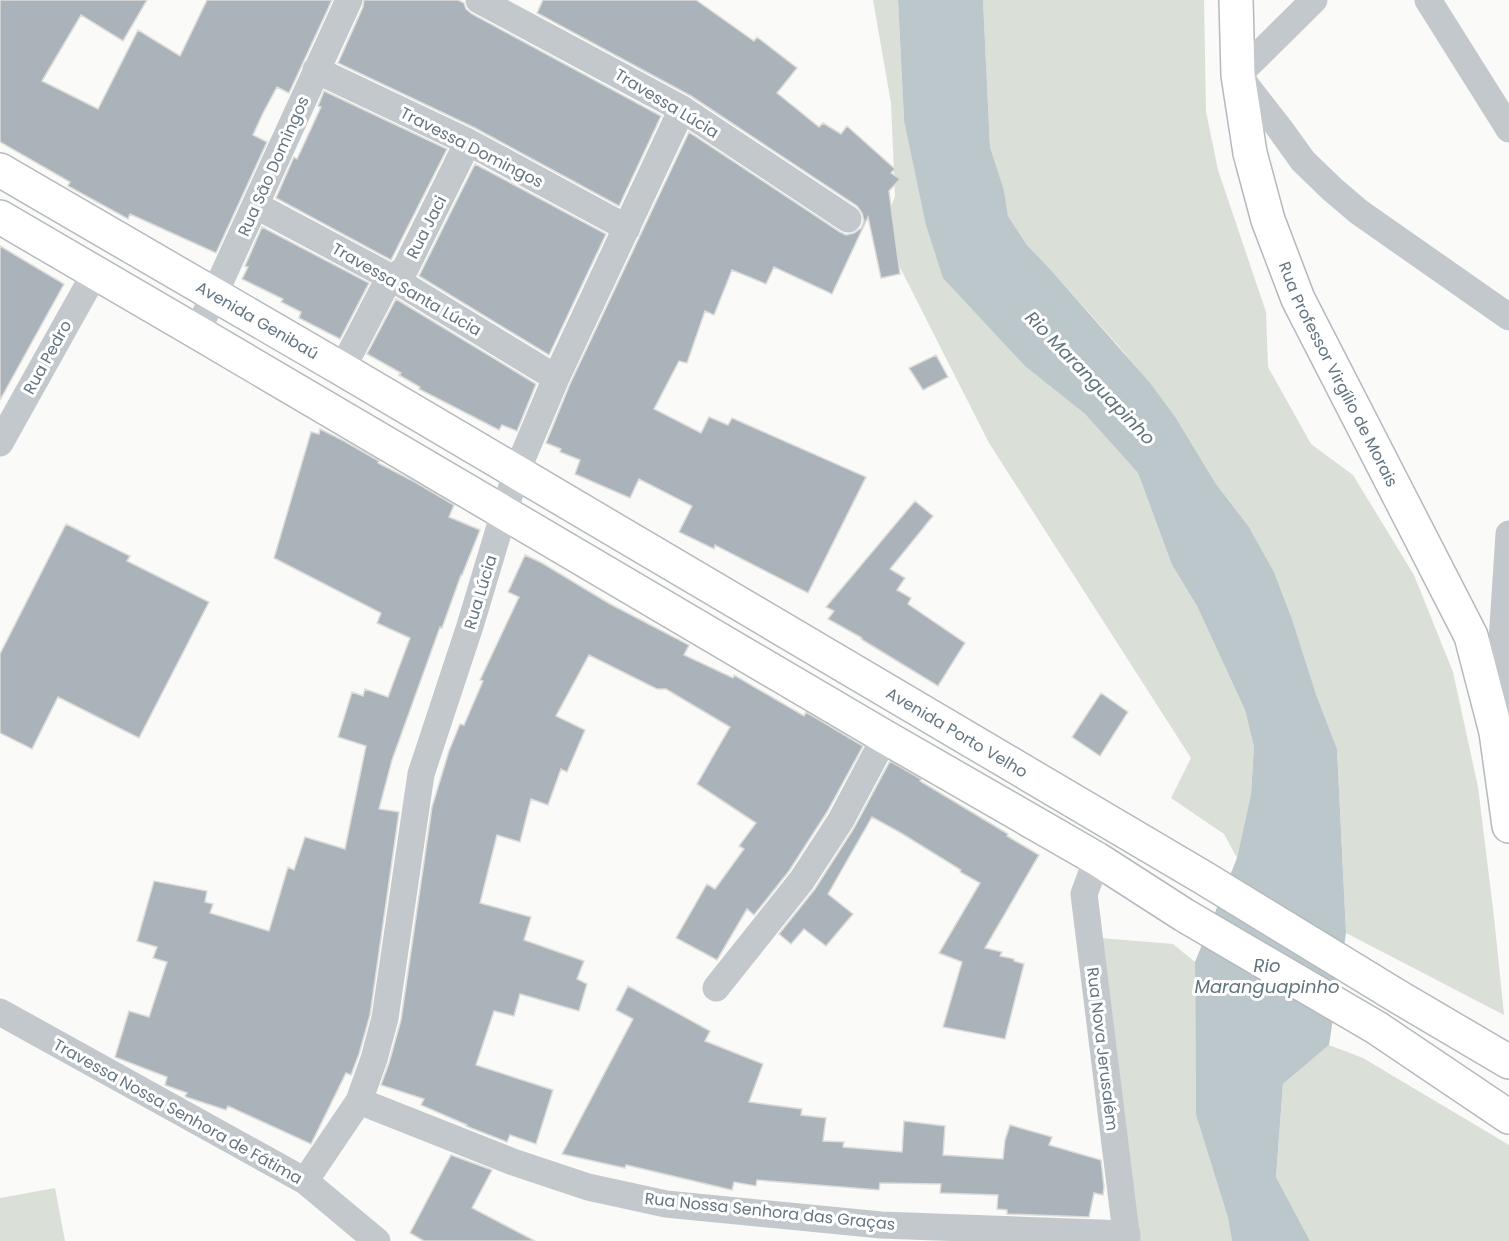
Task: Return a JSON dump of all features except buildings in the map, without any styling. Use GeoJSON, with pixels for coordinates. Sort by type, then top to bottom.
{"type":"FeatureCollection","features":[{"type":"Feature","properties":{"kind":"main road","name":"Rua Professor Virgílio de Morais"},"geometry":{"type":"LineString","coordinates":[[1236,0],[1238,75],[1250,153],[1268,220],[1298,299],[1471,636],[1496,732],[1509,826]]}},
{"type":"Feature","properties":{"kind":"main road","name":"Avenida Genibaú"},"geometry":{"type":"LineString","coordinates":[[0,170],[516,473]]}},
{"type":"Feature","properties":{"kind":"main road"},"geometry":{"type":"LineString","coordinates":[[0,217],[1097,859],[1184,915],[1377,1029],[1509,1117]]}},
{"type":"Feature","properties":{"kind":"main road","name":"Avenida Porto Velho"},"geometry":{"type":"LineString","coordinates":[[516,473],[1204,878],[1509,1062]]}},
{"type":"Feature","properties":{"kind":"main road"},"geometry":{"type":"LineString","coordinates":[[1212,931],[1234,897]]}},
{"type":"Feature","properties":{"kind":"street","name":"Rua São Domingos"},"geometry":{"type":"LineString","coordinates":[[197,332],[349,0]]}},
{"type":"Feature","properties":{"kind":"street","name":"Travessa Lúcia"},"geometry":{"type":"LineString","coordinates":[[479,0],[682,109],[848,219]]}},
{"type":"Feature","properties":{"kind":"street"},"geometry":{"type":"LineString","coordinates":[[1314,0],[1238,75],[1302,161],[1332,189],[1368,218],[1509,317]]}},
{"type":"Feature","properties":{"kind":"street"},"geometry":{"type":"LineString","coordinates":[[1428,0],[1509,129]]}},
{"type":"Feature","properties":{"kind":"street","name":"Travessa Domingos"},"geometry":{"type":"LineString","coordinates":[[316,70],[468,142],[627,228]]}},
{"type":"Feature","properties":{"kind":"street","name":"Rua Lúcia"},"geometry":{"type":"LineString","coordinates":[[305,1181],[358,1101],[374,1059],[385,1018],[421,774],[470,626],[516,473],[556,378],[682,109]]}},
{"type":"Feature","properties":{"kind":"street","name":"Rua Jaci"},"geometry":{"type":"LineString","coordinates":[[342,369],[383,290],[392,278],[405,269],[468,142]]}},
{"type":"Feature","properties":{"kind":"street","name":"Travessa Santa Lúcia"},"geometry":{"type":"LineString","coordinates":[[255,205],[392,278],[556,378]]}},
{"type":"Feature","properties":{"kind":"street","name":"Rua Pedro"},"geometry":{"type":"LineString","coordinates":[[4,425],[95,273]]}},
{"type":"Feature","properties":{"kind":"street"},"geometry":{"type":"LineString","coordinates":[[1496,732],[1509,534]]}},
{"type":"Feature","properties":{"kind":"street"},"geometry":{"type":"LineString","coordinates":[[716,988],[802,880],[842,820],[885,737]]}},
{"type":"Feature","properties":{"kind":"street","name":"Rua Nova Jerusalém"},"geometry":{"type":"LineString","coordinates":[[1097,859],[1084,894],[1127,1238]]}},
{"type":"Feature","properties":{"kind":"street","name":"Travessa Nossa Senhora de Fátima"},"geometry":{"type":"LineString","coordinates":[[0,1012],[305,1181],[377,1241]]}},
{"type":"Feature","properties":{"kind":"street","name":"Rua Nossa Senhora das Graças"},"geometry":{"type":"LineString","coordinates":[[358,1101],[545,1173],[588,1187],[666,1204],[881,1225],[1127,1238]]}},
{"type":"Feature","properties":{"kind":"shaded area"},"geometry":{"type":"Polygon","coordinates":[[[873,0],[898,0],[904,120],[1026,367],[1085,414],[1138,473],[1172,565],[1197,606],[1245,710],[1254,747],[1251,794],[1237,858],[1224,834],[1171,798],[1191,758],[989,443],[882,232],[895,196],[891,103],[873,0]]]}},
{"type":"Feature","properties":{"kind":"shaded area"},"geometry":{"type":"Polygon","coordinates":[[[983,0],[1204,0],[1206,112],[1218,170],[1266,312],[1268,367],[1311,444],[1353,475],[1414,575],[1453,672],[1478,787],[1504,1015],[1346,933],[1337,749],[1274,572],[1249,527],[1216,484],[1176,418],[1123,351],[1027,245],[1008,216],[1004,190],[990,147],[983,0]]]}},
{"type":"Feature","properties":{"kind":"shaded area"},"geometry":{"type":"Polygon","coordinates":[[[1089,937],[1173,944],[1195,962],[1196,1115],[1228,1218],[1232,1241],[1127,1241],[1089,937]]]}},
{"type":"Feature","properties":{"kind":"shaded area"},"geometry":{"type":"Polygon","coordinates":[[[1329,1045],[1363,1058],[1509,1145],[1509,1241],[1310,1241],[1276,1177],[1283,1084],[1329,1045]]]}},
{"type":"Feature","properties":{"kind":"shaded area"},"geometry":{"type":"Polygon","coordinates":[[[55,1188],[65,1241],[0,1241],[0,1198],[55,1188]]]}},
{"type":"Feature","properties":{"kind":"water","name":"Rio Maranguapinho"},"geometry":{"type":"Polygon","coordinates":[[[898,0],[983,0],[990,147],[1004,190],[1008,216],[1027,245],[1150,383],[1176,418],[1216,484],[1249,527],[1274,572],[1337,749],[1346,933],[1329,1045],[1283,1084],[1276,1177],[1310,1241],[1232,1241],[1228,1218],[1196,1115],[1195,962],[1237,858],[1251,794],[1254,747],[1245,710],[1197,606],[1172,565],[1138,473],[1085,414],[1026,367],[943,278],[926,225],[904,120],[898,0]]]}}]}
